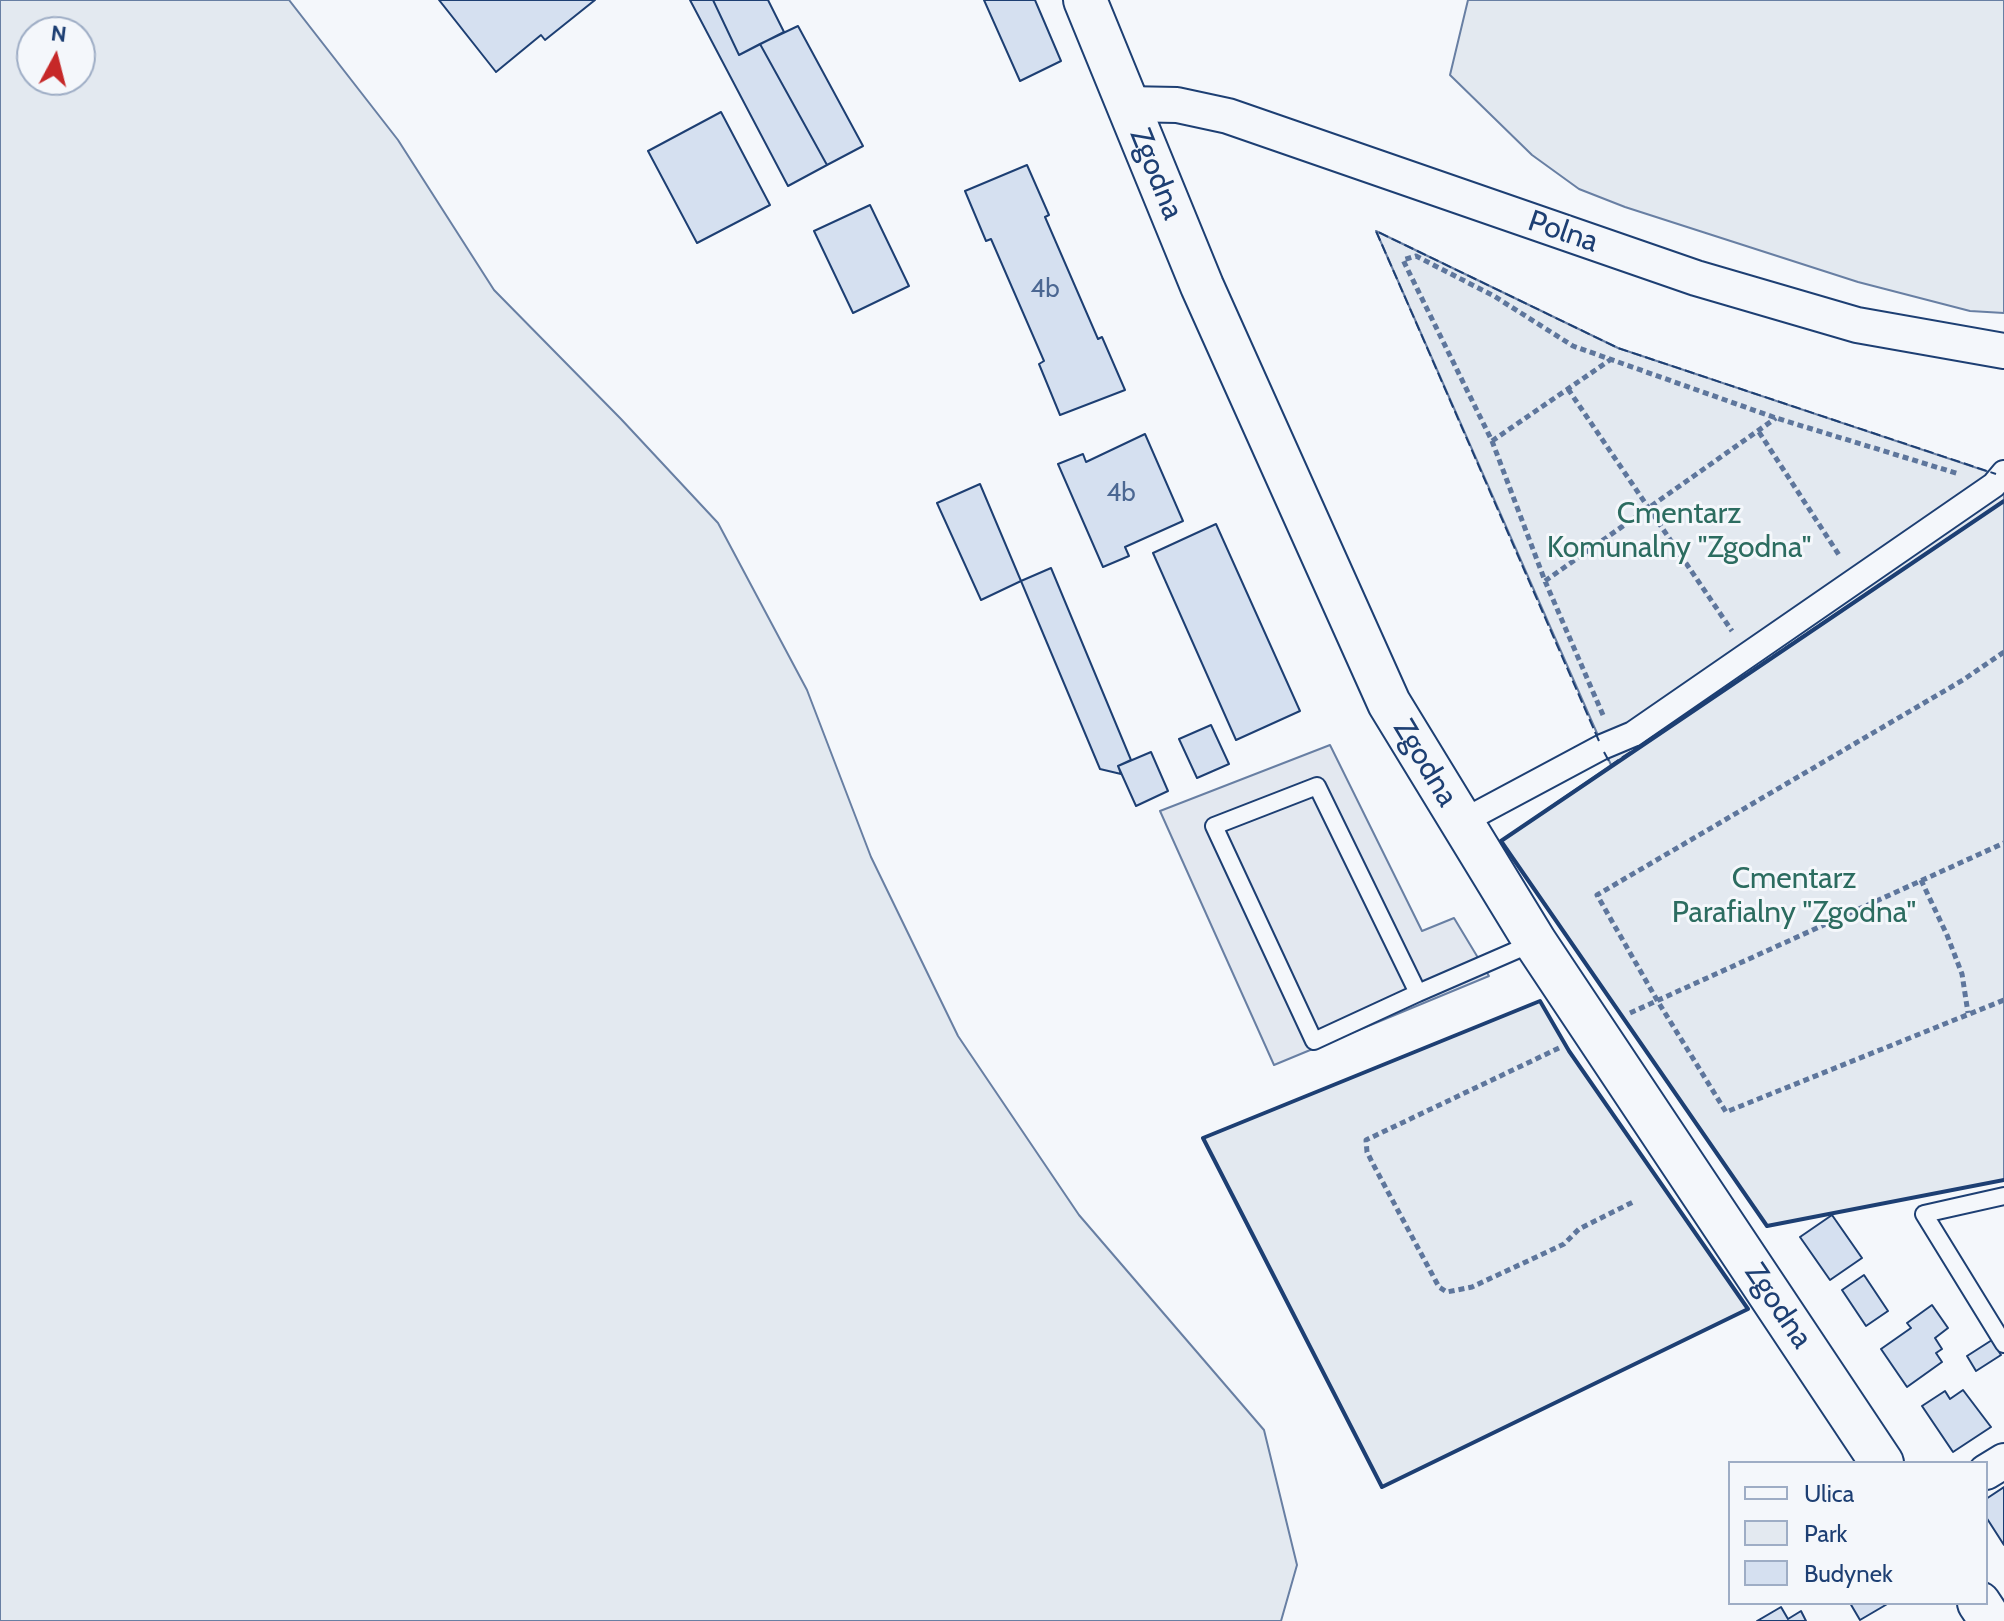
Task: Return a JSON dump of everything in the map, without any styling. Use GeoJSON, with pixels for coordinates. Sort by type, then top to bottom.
{"type":"FeatureCollection","features":[{"type":"Feature","properties":{"kind":"street","name":"Zgodna"},"geometry":{"type":"LineString","coordinates":[[1085,0],[1202,286],[1389,703],[1535,942],[1881,1461]]}},
{"type":"Feature","properties":{"kind":"street","name":"Polna"},"geometry":{"type":"LineString","coordinates":[[1126,104],[1177,105],[1228,116],[1696,278],[1857,325],[2004,351]]}},
{"type":"Feature","properties":{"kind":"street"},"geometry":{"type":"LineString","coordinates":[[1460,823],[1633,734],[1999,479]]}},
{"type":"Feature","properties":{"kind":"lane"},"geometry":{"type":"LineString","coordinates":[[1418,993],[1317,786],[1214,826],[1314,1041],[1535,942]]}},
{"type":"Feature","properties":{"kind":"lane"},"geometry":{"type":"LineString","coordinates":[[2004,1196],[1924,1214],[2004,1344]]}},
{"type":"Feature","properties":{"kind":"path"},"geometry":{"type":"LineString","coordinates":[[1615,741],[1545,581],[1492,441],[1403,260],[1416,256],[1494,296],[1573,346],[1610,360],[1776,418],[1999,479]]}},
{"type":"Feature","properties":{"kind":"path"},"geometry":{"type":"LineString","coordinates":[[1492,441],[1610,360]]}},
{"type":"Feature","properties":{"kind":"path"},"geometry":{"type":"LineString","coordinates":[[1568,389],[1749,655]]}},
{"type":"Feature","properties":{"kind":"path"},"geometry":{"type":"LineString","coordinates":[[1545,581],[1776,418]]}},
{"type":"Feature","properties":{"kind":"path"},"geometry":{"type":"LineString","coordinates":[[1759,432],[1856,581]]}},
{"type":"Feature","properties":{"kind":"path"},"geometry":{"type":"LineString","coordinates":[[2004,652],[1963,680],[1597,895],[1726,1112],[2004,1000]]}},
{"type":"Feature","properties":{"kind":"path"},"geometry":{"type":"LineString","coordinates":[[1622,1017],[2004,843]]}},
{"type":"Feature","properties":{"kind":"path"},"geometry":{"type":"LineString","coordinates":[[1921,880],[1962,974],[1968,1013]]}},
{"type":"Feature","properties":{"kind":"path"},"geometry":{"type":"LineString","coordinates":[[1565,1045],[1366,1140],[1367,1152],[1439,1287],[1447,1292],[1472,1287],[1564,1244],[1579,1229],[1635,1201]]}},
{"type":"Feature","properties":{"kind":"green space"},"geometry":{"type":"Polygon","coordinates":[[[0,0],[289,0],[398,140],[494,290],[718,523],[807,690],[871,857],[958,1036],[1079,1215],[1264,1430],[1297,1565],[1281,1621],[0,1621],[0,0]]]}},
{"type":"Feature","properties":{"kind":"green space"},"geometry":{"type":"Polygon","coordinates":[[[1468,0],[2004,0],[2004,313],[1970,311],[1858,282],[1625,207],[1579,189],[1532,155],[1450,75],[1468,0]]]}},
{"type":"Feature","properties":{"kind":"green space","name":"Cmentarz Parafialny \"Zgodna\""},"geometry":{"type":"Polygon","coordinates":[[[1376,231],[1618,348],[2004,477],[2004,1180],[1767,1226],[1501,841],[1611,765],[1376,231]]]}},
{"type":"Feature","properties":{"kind":"green space"},"geometry":{"type":"Polygon","coordinates":[[[1540,1001],[1569,1051],[1748,1309],[1382,1487],[1203,1138],[1540,1001]]]}},
{"type":"Feature","properties":{"kind":"shaded area"},"geometry":{"type":"Polygon","coordinates":[[[1330,745],[1422,931],[1454,918],[1489,976],[1274,1065],[1160,811],[1330,745]]]}},
{"type":"Feature","properties":{"kind":"building"},"geometry":{"type":"Polygon","coordinates":[[[439,0],[595,0],[545,40],[541,35],[496,72],[439,0]]]}},
{"type":"Feature","properties":{"kind":"building"},"geometry":{"type":"Polygon","coordinates":[[[690,0],[713,0],[739,55],[760,44],[827,165],[788,186],[690,0]]]}},
{"type":"Feature","properties":{"kind":"building"},"geometry":{"type":"Polygon","coordinates":[[[713,0],[768,0],[784,32],[739,55],[713,0]]]}},
{"type":"Feature","properties":{"kind":"building"},"geometry":{"type":"Polygon","coordinates":[[[984,0],[1035,0],[1061,61],[1020,81],[984,0]]]}},
{"type":"Feature","properties":{"kind":"building"},"geometry":{"type":"Polygon","coordinates":[[[798,26],[863,146],[827,165],[760,44],[798,26]]]}},
{"type":"Feature","properties":{"kind":"building"},"geometry":{"type":"Polygon","coordinates":[[[721,112],[770,205],[697,243],[648,151],[721,112]]]}},
{"type":"Feature","properties":{"kind":"building"},"geometry":{"type":"Polygon","coordinates":[[[1027,165],[1049,215],[1045,217],[1098,339],[1102,337],[1125,390],[1060,415],[1039,364],[1044,361],[991,239],[986,241],[965,191],[1027,165]]]}},
{"type":"Feature","properties":{"kind":"building"},"geometry":{"type":"Polygon","coordinates":[[[870,205],[909,286],[853,313],[814,231],[870,205]]]}},
{"type":"Feature","properties":{"kind":"building"},"geometry":{"type":"Polygon","coordinates":[[[1145,434],[1183,521],[1125,547],[1129,556],[1103,567],[1058,464],[1083,454],[1086,462],[1145,434]]]}},
{"type":"Feature","properties":{"kind":"building"},"geometry":{"type":"Polygon","coordinates":[[[980,484],[1021,581],[981,600],[937,503],[980,484]]]}},
{"type":"Feature","properties":{"kind":"building"},"geometry":{"type":"Polygon","coordinates":[[[1216,524],[1300,711],[1236,740],[1153,553],[1216,524]]]}},
{"type":"Feature","properties":{"kind":"building"},"geometry":{"type":"Polygon","coordinates":[[[1051,568],[1131,760],[1118,766],[1121,774],[1100,769],[1021,581],[1051,568]]]}},
{"type":"Feature","properties":{"kind":"building"},"geometry":{"type":"Polygon","coordinates":[[[1211,725],[1229,764],[1197,778],[1179,739],[1211,725]]]}},
{"type":"Feature","properties":{"kind":"building"},"geometry":{"type":"Polygon","coordinates":[[[1151,752],[1168,791],[1136,806],[1118,766],[1151,752]]]}},
{"type":"Feature","properties":{"kind":"building"},"geometry":{"type":"Polygon","coordinates":[[[1832,1215],[1862,1258],[1830,1280],[1800,1237],[1832,1215]]]}},
{"type":"Feature","properties":{"kind":"building"},"geometry":{"type":"Polygon","coordinates":[[[1864,1275],[1888,1311],[1866,1326],[1842,1290],[1864,1275]]]}},
{"type":"Feature","properties":{"kind":"building"},"geometry":{"type":"Polygon","coordinates":[[[1932,1305],[1948,1328],[1935,1338],[1942,1349],[1936,1353],[1942,1362],[1907,1387],[1881,1349],[1911,1328],[1907,1323],[1932,1305]]]}},
{"type":"Feature","properties":{"kind":"building"},"geometry":{"type":"Polygon","coordinates":[[[1992,1340],[2001,1355],[1976,1371],[1967,1356],[1992,1340]]]}},
{"type":"Feature","properties":{"kind":"building"},"geometry":{"type":"Polygon","coordinates":[[[1963,1390],[1991,1427],[1953,1452],[1922,1406],[1945,1391],[1950,1399],[1963,1390]]]}},
{"type":"Feature","properties":{"kind":"building"},"geometry":{"type":"Polygon","coordinates":[[[2004,1487],[2004,1545],[1988,1520],[1988,1498],[2004,1487]]]}},
{"type":"Feature","properties":{"kind":"building"},"geometry":{"type":"Polygon","coordinates":[[[1851,1605],[1886,1605],[1860,1620],[1851,1605]]]}},
{"type":"Feature","properties":{"kind":"building"},"geometry":{"type":"Polygon","coordinates":[[[1781,1607],[1788,1619],[1801,1611],[1806,1621],[1757,1621],[1781,1607]]]}},
{"type":"Feature","properties":{"kind":"fence"},"geometry":{"type":"LineString","coordinates":[[1599,741],[1376,231],[1618,348],[1996,474]]}},
{"type":"Feature","properties":{"kind":"fence"},"geometry":{"type":"LineString","coordinates":[[1604,752],[1611,765],[2004,501]]}},
{"type":"Feature","properties":{"kind":"wall"},"geometry":{"type":"LineString","coordinates":[[2004,501],[1501,841],[1767,1226],[2004,1180]]}},
{"type":"Feature","properties":{"kind":"wall"},"geometry":{"type":"LineString","coordinates":[[1540,1001],[1569,1051],[1748,1309],[1382,1487],[1203,1138],[1540,1001]]}},
{"type":"Feature","properties":{"kind":"park label","name":"Cmentarz Komunalny \"Zgodna\""},"geometry":{"type":"Point","coordinates":[1679,531]}}]}
